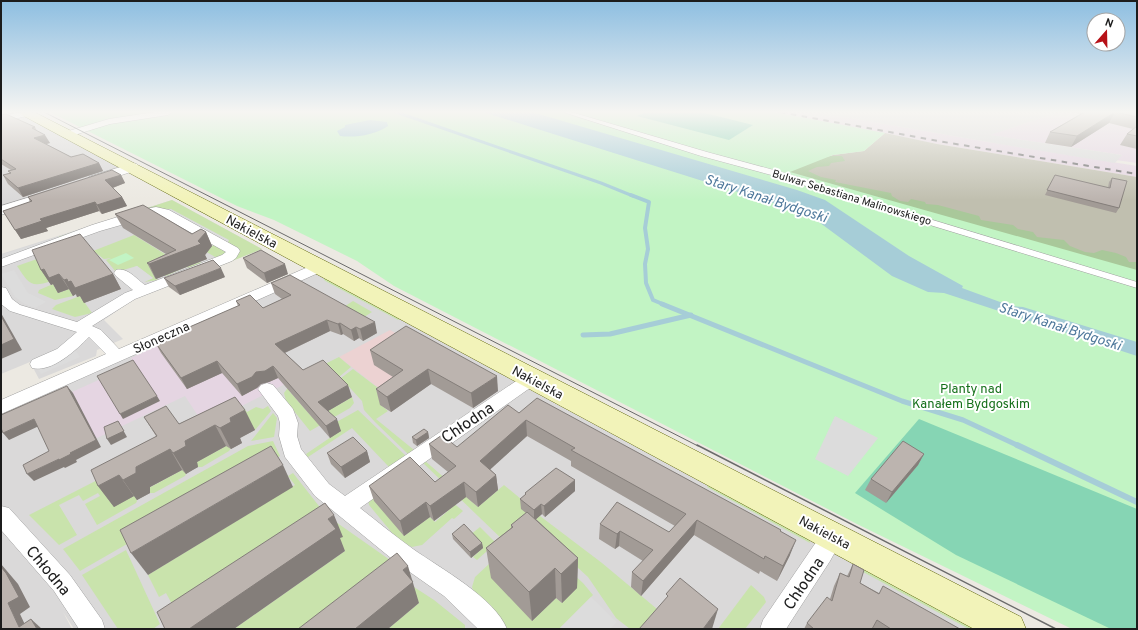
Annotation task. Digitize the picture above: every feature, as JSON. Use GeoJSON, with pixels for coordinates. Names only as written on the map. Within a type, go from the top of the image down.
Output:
{"type":"FeatureCollection","features":[{"type":"Feature","properties":{"kind":"main road","name":"Nakielska"},"geometry":{"type":"LineString","coordinates":[[83,141],[531,379],[1009,629]]}},
{"type":"Feature","properties":{"kind":"street","name":"Bulwar Sebastiana Malinowskiego"},"geometry":{"type":"LineString","coordinates":[[663,141],[778,174],[877,206],[1137,285]]}},
{"type":"Feature","properties":{"kind":"street"},"geometry":{"type":"LineString","coordinates":[[82,184],[133,167]]}},
{"type":"Feature","properties":{"kind":"street"},"geometry":{"type":"LineString","coordinates":[[1,211],[67,189]]}},
{"type":"Feature","properties":{"kind":"street"},"geometry":{"type":"LineString","coordinates":[[1,262],[96,228],[148,212],[159,211],[166,213],[233,251],[231,256],[227,258],[182,272],[130,296],[84,329],[63,353],[38,364]]}},
{"type":"Feature","properties":{"kind":"street","name":"Słoneczna"},"geometry":{"type":"LineString","coordinates":[[1,407],[320,267]]}},
{"type":"Feature","properties":{"kind":"street"},"geometry":{"type":"LineString","coordinates":[[121,273],[143,291]]}},
{"type":"Feature","properties":{"kind":"street"},"geometry":{"type":"LineString","coordinates":[[1,291],[6,301],[15,308],[96,334],[117,356]]}},
{"type":"Feature","properties":{"kind":"street","name":"Chłodna"},"geometry":{"type":"LineString","coordinates":[[345,507],[531,379]]}},
{"type":"Feature","properties":{"kind":"street"},"geometry":{"type":"LineString","coordinates":[[267,389],[287,414],[289,423],[288,436],[292,452],[322,490],[405,556],[452,588],[495,629]]}},
{"type":"Feature","properties":{"kind":"street","name":"Chłodna"},"geometry":{"type":"LineString","coordinates":[[1,515],[62,583],[93,629]]}},
{"type":"Feature","properties":{"kind":"street","name":"Chłodna"},"geometry":{"type":"LineString","coordinates":[[772,629],[822,554],[832,536]]}},
{"type":"Feature","properties":{"kind":"shaded area"},"geometry":{"type":"Polygon","coordinates":[[[1,141],[83,141],[133,167],[1,211],[1,141]]]}},
{"type":"Feature","properties":{"kind":"shaded area"},"geometry":{"type":"Polygon","coordinates":[[[875,141],[925,141],[1137,177],[1137,270],[789,172],[833,155],[864,151],[875,141]]]}},
{"type":"Feature","properties":{"kind":"shaded area"},"geometry":{"type":"Polygon","coordinates":[[[924,141],[985,141],[1137,166],[1137,177],[924,141]]]}},
{"type":"Feature","properties":{"kind":"shaded area"},"geometry":{"type":"Polygon","coordinates":[[[985,141],[1032,141],[1122,155],[1115,163],[985,141]]]}},
{"type":"Feature","properties":{"kind":"shaded area"},"geometry":{"type":"Polygon","coordinates":[[[1032,141],[1137,141],[1137,163],[1116,160],[1122,155],[1032,141]]]}},
{"type":"Feature","properties":{"kind":"shaded area"},"geometry":{"type":"Polygon","coordinates":[[[172,200],[262,249],[134,299],[104,320],[123,339],[97,350],[96,356],[39,379],[30,362],[1,374],[1,254],[172,200]]]}},
{"type":"Feature","properties":{"kind":"shaded area"},"geometry":{"type":"Polygon","coordinates":[[[160,209],[171,209],[229,240],[227,244],[160,209]]]}},
{"type":"Feature","properties":{"kind":"shaded area"},"geometry":{"type":"Polygon","coordinates":[[[58,237],[60,240],[1,259],[1,255],[58,237]]]}},
{"type":"Feature","properties":{"kind":"shaded area"},"geometry":{"type":"Polygon","coordinates":[[[137,266],[153,278],[142,283],[126,270],[137,266]]]}},
{"type":"Feature","properties":{"kind":"shaded area"},"geometry":{"type":"Polygon","coordinates":[[[320,267],[994,629],[74,629],[63,612],[72,629],[1,629],[1,412],[320,267]]]}},
{"type":"Feature","properties":{"kind":"shaded area"},"geometry":{"type":"Polygon","coordinates":[[[14,270],[28,293],[46,302],[35,308],[23,303],[15,297],[1,274],[14,270]]]}},
{"type":"Feature","properties":{"kind":"shaded area"},"geometry":{"type":"Polygon","coordinates":[[[218,318],[301,376],[204,425],[185,396],[97,438],[52,401],[134,364],[131,358],[218,318]]]}},
{"type":"Feature","properties":{"kind":"shaded area"},"geometry":{"type":"Polygon","coordinates":[[[390,330],[445,361],[390,397],[339,357],[390,330]]]}},
{"type":"Feature","properties":{"kind":"shaded area"},"geometry":{"type":"Polygon","coordinates":[[[76,351],[80,357],[41,374],[37,368],[76,351]]]}},
{"type":"Feature","properties":{"kind":"shaded area"},"geometry":{"type":"Polygon","coordinates":[[[835,416],[878,438],[848,476],[815,459],[835,416]]]}},
{"type":"Feature","properties":{"kind":"shaded area"},"geometry":{"type":"Polygon","coordinates":[[[591,597],[617,622],[610,629],[559,629],[591,597]]]}},
{"type":"Feature","properties":{"kind":"green space","name":"Planty nad Kanałem Bydgoskim"},"geometry":{"type":"Polygon","coordinates":[[[108,141],[875,141],[864,151],[833,155],[790,172],[1137,270],[1137,629],[1072,629],[857,524],[394,286],[357,261],[274,220],[237,206],[108,141]]]}},
{"type":"Feature","properties":{"kind":"green space"},"geometry":{"type":"Polygon","coordinates":[[[830,156],[842,156],[845,161],[831,163],[829,166],[817,167],[808,171],[821,177],[836,180],[835,182],[891,193],[892,196],[900,201],[908,202],[911,199],[925,202],[926,204],[938,205],[979,216],[981,220],[1013,225],[1018,229],[1033,232],[1037,237],[1064,240],[1070,246],[1085,252],[1094,253],[1102,250],[1116,253],[1126,257],[1129,262],[1137,262],[1137,283],[786,176],[784,168],[830,156]]]}},
{"type":"Feature","properties":{"kind":"green space"},"geometry":{"type":"Polygon","coordinates":[[[172,200],[262,249],[212,269],[233,257],[171,209],[156,209],[60,240],[58,237],[172,200]]]}},
{"type":"Feature","properties":{"kind":"green space"},"geometry":{"type":"Polygon","coordinates":[[[134,235],[186,267],[166,276],[163,274],[155,278],[158,280],[144,282],[153,278],[137,266],[116,272],[106,260],[111,258],[104,259],[93,251],[134,235]]]}},
{"type":"Feature","properties":{"kind":"green space"},"geometry":{"type":"Polygon","coordinates":[[[214,245],[227,253],[214,262],[195,268],[186,267],[200,262],[203,264],[217,258],[203,250],[214,245]]]}},
{"type":"Feature","properties":{"kind":"green space"},"geometry":{"type":"Polygon","coordinates":[[[57,252],[51,281],[34,284],[27,280],[17,266],[57,252]]]}},
{"type":"Feature","properties":{"kind":"green space"},"geometry":{"type":"Polygon","coordinates":[[[126,253],[134,258],[118,265],[109,260],[126,253]]]}},
{"type":"Feature","properties":{"kind":"green space"},"geometry":{"type":"Polygon","coordinates":[[[325,276],[400,319],[398,320],[327,282],[324,280],[325,276]]]}},
{"type":"Feature","properties":{"kind":"green space"},"geometry":{"type":"Polygon","coordinates":[[[53,284],[58,293],[69,289],[73,296],[55,300],[38,293],[39,290],[53,284]]]}},
{"type":"Feature","properties":{"kind":"green space"},"geometry":{"type":"Polygon","coordinates":[[[80,296],[92,313],[75,317],[52,309],[56,305],[80,296]]]}},
{"type":"Feature","properties":{"kind":"green space"},"geometry":{"type":"Polygon","coordinates":[[[353,301],[372,312],[358,321],[339,310],[353,301]]]}},
{"type":"Feature","properties":{"kind":"green space"},"geometry":{"type":"Polygon","coordinates":[[[339,357],[351,367],[339,377],[325,364],[339,357]]]}},
{"type":"Feature","properties":{"kind":"green space"},"geometry":{"type":"Polygon","coordinates":[[[353,369],[390,397],[381,405],[388,411],[376,419],[414,450],[408,454],[364,410],[362,401],[341,378],[353,369]]]}},
{"type":"Feature","properties":{"kind":"green space"},"geometry":{"type":"Polygon","coordinates":[[[290,385],[290,392],[311,416],[337,406],[352,397],[354,403],[350,408],[310,431],[286,401],[284,393],[290,385]]]}},
{"type":"Feature","properties":{"kind":"green space"},"geometry":{"type":"Polygon","coordinates":[[[242,406],[247,412],[256,407],[263,409],[268,406],[271,411],[255,430],[245,417],[135,495],[137,501],[136,503],[97,525],[85,504],[100,496],[98,493],[83,501],[79,495],[59,505],[77,535],[59,545],[29,515],[242,406]]]}},
{"type":"Feature","properties":{"kind":"green space"},"geometry":{"type":"Polygon","coordinates":[[[358,410],[406,456],[389,467],[352,428],[308,457],[306,454],[340,431],[333,424],[358,410]]]}},
{"type":"Feature","properties":{"kind":"green space"},"geometry":{"type":"Polygon","coordinates":[[[273,413],[277,418],[274,437],[251,441],[273,413]]]}},
{"type":"Feature","properties":{"kind":"green space"},"geometry":{"type":"Polygon","coordinates":[[[919,419],[1137,509],[1137,629],[1111,629],[956,555],[855,493],[919,419]]]}},
{"type":"Feature","properties":{"kind":"green space"},"geometry":{"type":"Polygon","coordinates":[[[273,441],[280,456],[80,571],[63,549],[248,446],[273,441]]]}},
{"type":"Feature","properties":{"kind":"green space"},"geometry":{"type":"Polygon","coordinates":[[[228,445],[231,448],[229,451],[202,467],[197,467],[195,463],[228,445]]]}},
{"type":"Feature","properties":{"kind":"green space"},"geometry":{"type":"Polygon","coordinates":[[[424,460],[478,507],[504,485],[527,504],[534,520],[540,516],[602,563],[663,614],[644,629],[630,629],[616,618],[588,577],[543,536],[507,544],[421,461],[424,460]]]}},
{"type":"Feature","properties":{"kind":"green space"},"geometry":{"type":"Polygon","coordinates":[[[414,467],[404,536],[430,517],[435,522],[450,509],[440,492],[463,511],[454,519],[452,518],[422,545],[412,547],[398,540],[369,505],[368,498],[414,467]]]}},
{"type":"Feature","properties":{"kind":"green space"},"geometry":{"type":"Polygon","coordinates":[[[184,469],[186,474],[185,476],[154,493],[150,493],[147,489],[184,469]]]}},
{"type":"Feature","properties":{"kind":"green space"},"geometry":{"type":"Polygon","coordinates":[[[293,473],[326,515],[172,604],[166,593],[159,597],[148,575],[295,485],[288,476],[293,473]]]}},
{"type":"Feature","properties":{"kind":"green space"},"geometry":{"type":"Polygon","coordinates":[[[712,482],[809,538],[810,543],[707,487],[712,482]]]}},
{"type":"Feature","properties":{"kind":"green space"},"geometry":{"type":"Polygon","coordinates":[[[333,520],[390,560],[308,629],[234,629],[345,551],[337,540],[342,536],[333,520]]]}},
{"type":"Feature","properties":{"kind":"green space"},"geometry":{"type":"Polygon","coordinates":[[[480,527],[496,543],[477,560],[473,557],[483,548],[470,535],[480,527]]]}},
{"type":"Feature","properties":{"kind":"green space"},"geometry":{"type":"Polygon","coordinates":[[[126,550],[160,624],[153,629],[118,629],[82,575],[126,550]]]}},
{"type":"Feature","properties":{"kind":"green space"},"geometry":{"type":"Polygon","coordinates":[[[504,550],[532,621],[556,598],[562,603],[561,563],[583,583],[593,595],[559,629],[505,629],[474,593],[472,587],[475,577],[504,550]]]}},
{"type":"Feature","properties":{"kind":"green space"},"geometry":{"type":"Polygon","coordinates":[[[865,565],[986,629],[969,629],[863,572],[865,565]]]}},
{"type":"Feature","properties":{"kind":"green space"},"geometry":{"type":"Polygon","coordinates":[[[751,585],[764,597],[766,602],[745,629],[718,629],[751,585]]]}},
{"type":"Feature","properties":{"kind":"green space"},"geometry":{"type":"Polygon","coordinates":[[[414,587],[434,600],[465,625],[465,629],[388,629],[419,603],[409,591],[414,587]]]}},
{"type":"Feature","properties":{"kind":"water","name":"Stary Kanał Bydgoski"},"geometry":{"type":"Polygon","coordinates":[[[577,141],[632,141],[797,190],[825,200],[909,256],[963,286],[962,288],[1011,306],[1023,307],[1137,342],[1137,356],[944,293],[928,292],[892,276],[808,214],[577,141]]]}},
{"type":"Feature","properties":{"kind":"building"},"geometry":{"type":"Polygon","coordinates":[[[1,141],[41,141],[71,157],[83,154],[99,163],[18,188],[3,175],[11,173],[8,171],[16,169],[1,159],[1,141]]]}},
{"type":"Feature","properties":{"kind":"building"},"geometry":{"type":"Polygon","coordinates":[[[112,170],[121,175],[105,180],[122,197],[97,205],[95,202],[40,219],[42,221],[15,230],[3,211],[32,201],[28,197],[112,170]]]}},
{"type":"Feature","properties":{"kind":"building"},"geometry":{"type":"Polygon","coordinates":[[[1055,175],[1110,188],[1112,178],[1127,181],[1119,208],[1047,190],[1055,175]]]}},
{"type":"Feature","properties":{"kind":"building"},"geometry":{"type":"Polygon","coordinates":[[[143,205],[192,234],[201,229],[206,232],[198,241],[201,244],[149,264],[147,263],[176,250],[115,214],[143,205]]]}},
{"type":"Feature","properties":{"kind":"building"},"geometry":{"type":"Polygon","coordinates":[[[80,234],[113,274],[75,288],[71,281],[68,282],[67,279],[64,280],[59,274],[49,278],[44,269],[41,270],[32,250],[80,234]]]}},
{"type":"Feature","properties":{"kind":"building"},"geometry":{"type":"Polygon","coordinates":[[[261,250],[285,264],[264,273],[243,258],[261,250]]]}},
{"type":"Feature","properties":{"kind":"building"},"geometry":{"type":"Polygon","coordinates":[[[213,260],[221,268],[175,286],[164,278],[213,260]]]}},
{"type":"Feature","properties":{"kind":"building"},"geometry":{"type":"Polygon","coordinates":[[[290,275],[375,322],[360,329],[356,327],[351,330],[340,323],[338,324],[327,320],[275,344],[303,370],[323,360],[348,385],[318,402],[337,419],[326,426],[273,366],[265,371],[256,372],[252,377],[237,384],[217,361],[181,378],[155,342],[240,305],[236,301],[250,295],[263,308],[291,295],[271,283],[290,275]]]}},
{"type":"Feature","properties":{"kind":"building"},"geometry":{"type":"Polygon","coordinates":[[[1,316],[14,339],[1,345],[1,316]]]}},
{"type":"Feature","properties":{"kind":"building"},"geometry":{"type":"Polygon","coordinates":[[[406,326],[497,376],[471,393],[428,369],[387,397],[376,389],[403,370],[370,350],[406,326]]]}},
{"type":"Feature","properties":{"kind":"building"},"geometry":{"type":"Polygon","coordinates":[[[133,360],[157,396],[120,414],[97,376],[133,360]]]}},
{"type":"Feature","properties":{"kind":"building"},"geometry":{"type":"Polygon","coordinates":[[[67,386],[96,440],[59,460],[27,474],[23,465],[49,451],[34,419],[3,433],[1,428],[1,415],[67,386]]]}},
{"type":"Feature","properties":{"kind":"building"},"geometry":{"type":"Polygon","coordinates":[[[235,397],[245,410],[230,418],[231,422],[220,428],[215,425],[185,441],[186,446],[179,450],[173,453],[170,449],[136,467],[136,473],[123,480],[119,475],[98,486],[91,470],[157,436],[144,417],[166,406],[179,424],[235,397]]]}},
{"type":"Feature","properties":{"kind":"building"},"geometry":{"type":"Polygon","coordinates":[[[537,398],[781,530],[780,531],[796,540],[783,566],[765,556],[764,559],[697,520],[643,581],[632,572],[653,550],[620,531],[617,534],[600,524],[617,502],[669,532],[686,514],[571,450],[575,448],[526,420],[480,461],[496,475],[476,492],[464,482],[430,506],[426,502],[400,521],[369,486],[410,457],[435,482],[456,466],[429,444],[442,435],[457,447],[508,405],[519,413],[537,398]]]}},
{"type":"Feature","properties":{"kind":"building"},"geometry":{"type":"Polygon","coordinates":[[[118,421],[124,431],[107,439],[104,427],[118,421]]]}},
{"type":"Feature","properties":{"kind":"building"},"geometry":{"type":"Polygon","coordinates":[[[424,429],[428,432],[416,440],[412,437],[424,429]]]}},
{"type":"Feature","properties":{"kind":"building"},"geometry":{"type":"Polygon","coordinates":[[[353,437],[367,451],[341,467],[327,453],[353,437]]]}},
{"type":"Feature","properties":{"kind":"building"},"geometry":{"type":"Polygon","coordinates":[[[903,441],[924,454],[892,492],[871,479],[903,441]]]}},
{"type":"Feature","properties":{"kind":"building"},"geometry":{"type":"Polygon","coordinates":[[[271,446],[283,465],[131,553],[120,530],[271,446]]]}},
{"type":"Feature","properties":{"kind":"building"},"geometry":{"type":"Polygon","coordinates":[[[556,468],[575,480],[544,506],[541,504],[534,510],[520,499],[526,494],[525,493],[556,468]]]}},
{"type":"Feature","properties":{"kind":"building"},"geometry":{"type":"Polygon","coordinates":[[[325,503],[334,515],[328,519],[336,529],[189,629],[165,629],[157,612],[325,503]]]}},
{"type":"Feature","properties":{"kind":"building"},"geometry":{"type":"Polygon","coordinates":[[[527,512],[578,558],[561,574],[555,568],[529,592],[486,548],[513,527],[511,525],[527,512]]]}},
{"type":"Feature","properties":{"kind":"building"},"geometry":{"type":"Polygon","coordinates":[[[464,524],[482,543],[470,552],[452,534],[464,524]]]}},
{"type":"Feature","properties":{"kind":"building"},"geometry":{"type":"Polygon","coordinates":[[[397,553],[408,566],[403,570],[413,582],[355,629],[298,629],[397,553]]]}},
{"type":"Feature","properties":{"kind":"building"},"geometry":{"type":"Polygon","coordinates":[[[853,564],[864,570],[860,583],[879,594],[883,586],[960,629],[891,629],[877,620],[872,629],[814,629],[807,623],[827,597],[832,601],[840,573],[849,577],[853,564]]]}},
{"type":"Feature","properties":{"kind":"building"},"geometry":{"type":"Polygon","coordinates":[[[1,567],[6,573],[19,597],[8,603],[19,627],[31,619],[37,629],[1,629],[1,567]]]}},
{"type":"Feature","properties":{"kind":"building"},"geometry":{"type":"Polygon","coordinates":[[[680,578],[718,609],[703,629],[639,629],[668,596],[666,594],[680,578]]]}},
{"type":"Feature","properties":{"kind":"waterway"},"geometry":{"type":"LineString","coordinates":[[481,141],[601,183],[633,196]]}},
{"type":"Feature","properties":{"kind":"waterway"},"geometry":{"type":"LineString","coordinates":[[631,195],[649,202],[645,228],[648,249],[645,264],[646,283],[653,300],[665,305]]}},
{"type":"Feature","properties":{"kind":"waterway"},"geometry":{"type":"LineString","coordinates":[[662,304],[690,315]]}},
{"type":"Feature","properties":{"kind":"waterway"},"geometry":{"type":"LineString","coordinates":[[583,335],[610,334],[690,315]]}},
{"type":"Feature","properties":{"kind":"waterway"},"geometry":{"type":"LineString","coordinates":[[690,315],[902,401],[963,420],[1019,446]]}},
{"type":"Feature","properties":{"kind":"waterway"},"geometry":{"type":"LineString","coordinates":[[1017,445],[1137,502]]}},
{"type":"Feature","properties":{"kind":"tram line"},"geometry":{"type":"LineString","coordinates":[[102,141],[698,446]]}},
{"type":"Feature","properties":{"kind":"tram line"},"geometry":{"type":"LineString","coordinates":[[697,445],[1056,629]]}},
{"type":"Feature","properties":{"kind":"railway"},"geometry":{"type":"LineString","coordinates":[[941,141],[1137,174]]}}]}
